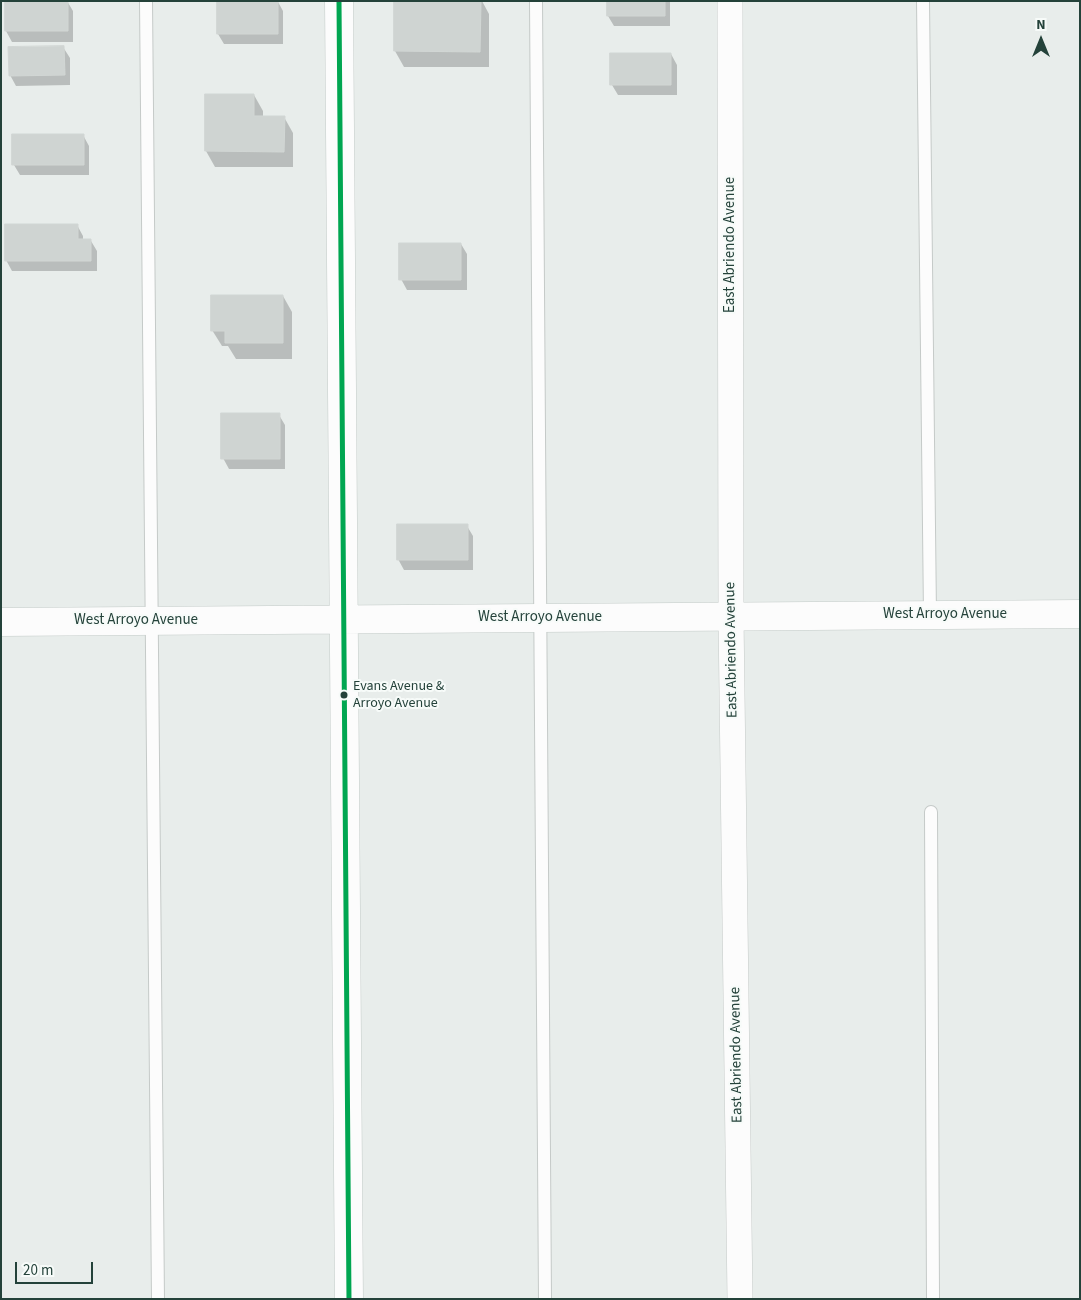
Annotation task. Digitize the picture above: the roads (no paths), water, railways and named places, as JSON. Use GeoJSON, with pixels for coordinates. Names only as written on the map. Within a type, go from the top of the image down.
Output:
{"type":"FeatureCollection","features":[{"type":"Feature","properties":{"kind":"street"},"geometry":{"type":"LineString","coordinates":[[339,1],[349,1299]]}},
{"type":"Feature","properties":{"kind":"street","name":"East Abriendo Avenue"},"geometry":{"type":"LineString","coordinates":[[730,1],[732,617],[740,1299]]}},
{"type":"Feature","properties":{"kind":"street","name":"West Arroyo Avenue"},"geometry":{"type":"LineString","coordinates":[[1,622],[1080,614]]}},
{"type":"Feature","properties":{"kind":"lane"},"geometry":{"type":"LineString","coordinates":[[146,1],[158,1299]]}},
{"type":"Feature","properties":{"kind":"lane"},"geometry":{"type":"LineString","coordinates":[[536,1],[544,1299]]}},
{"type":"Feature","properties":{"kind":"lane"},"geometry":{"type":"LineString","coordinates":[[923,1],[930,615]]}},
{"type":"Feature","properties":{"kind":"lane"},"geometry":{"type":"LineString","coordinates":[[931,812],[933,1299]]}},
{"type":"Feature","properties":{"kind":"place","name":"Evans Avenue & Arroyo Avenue"},"geometry":{"type":"Point","coordinates":[344,695]}}]}
